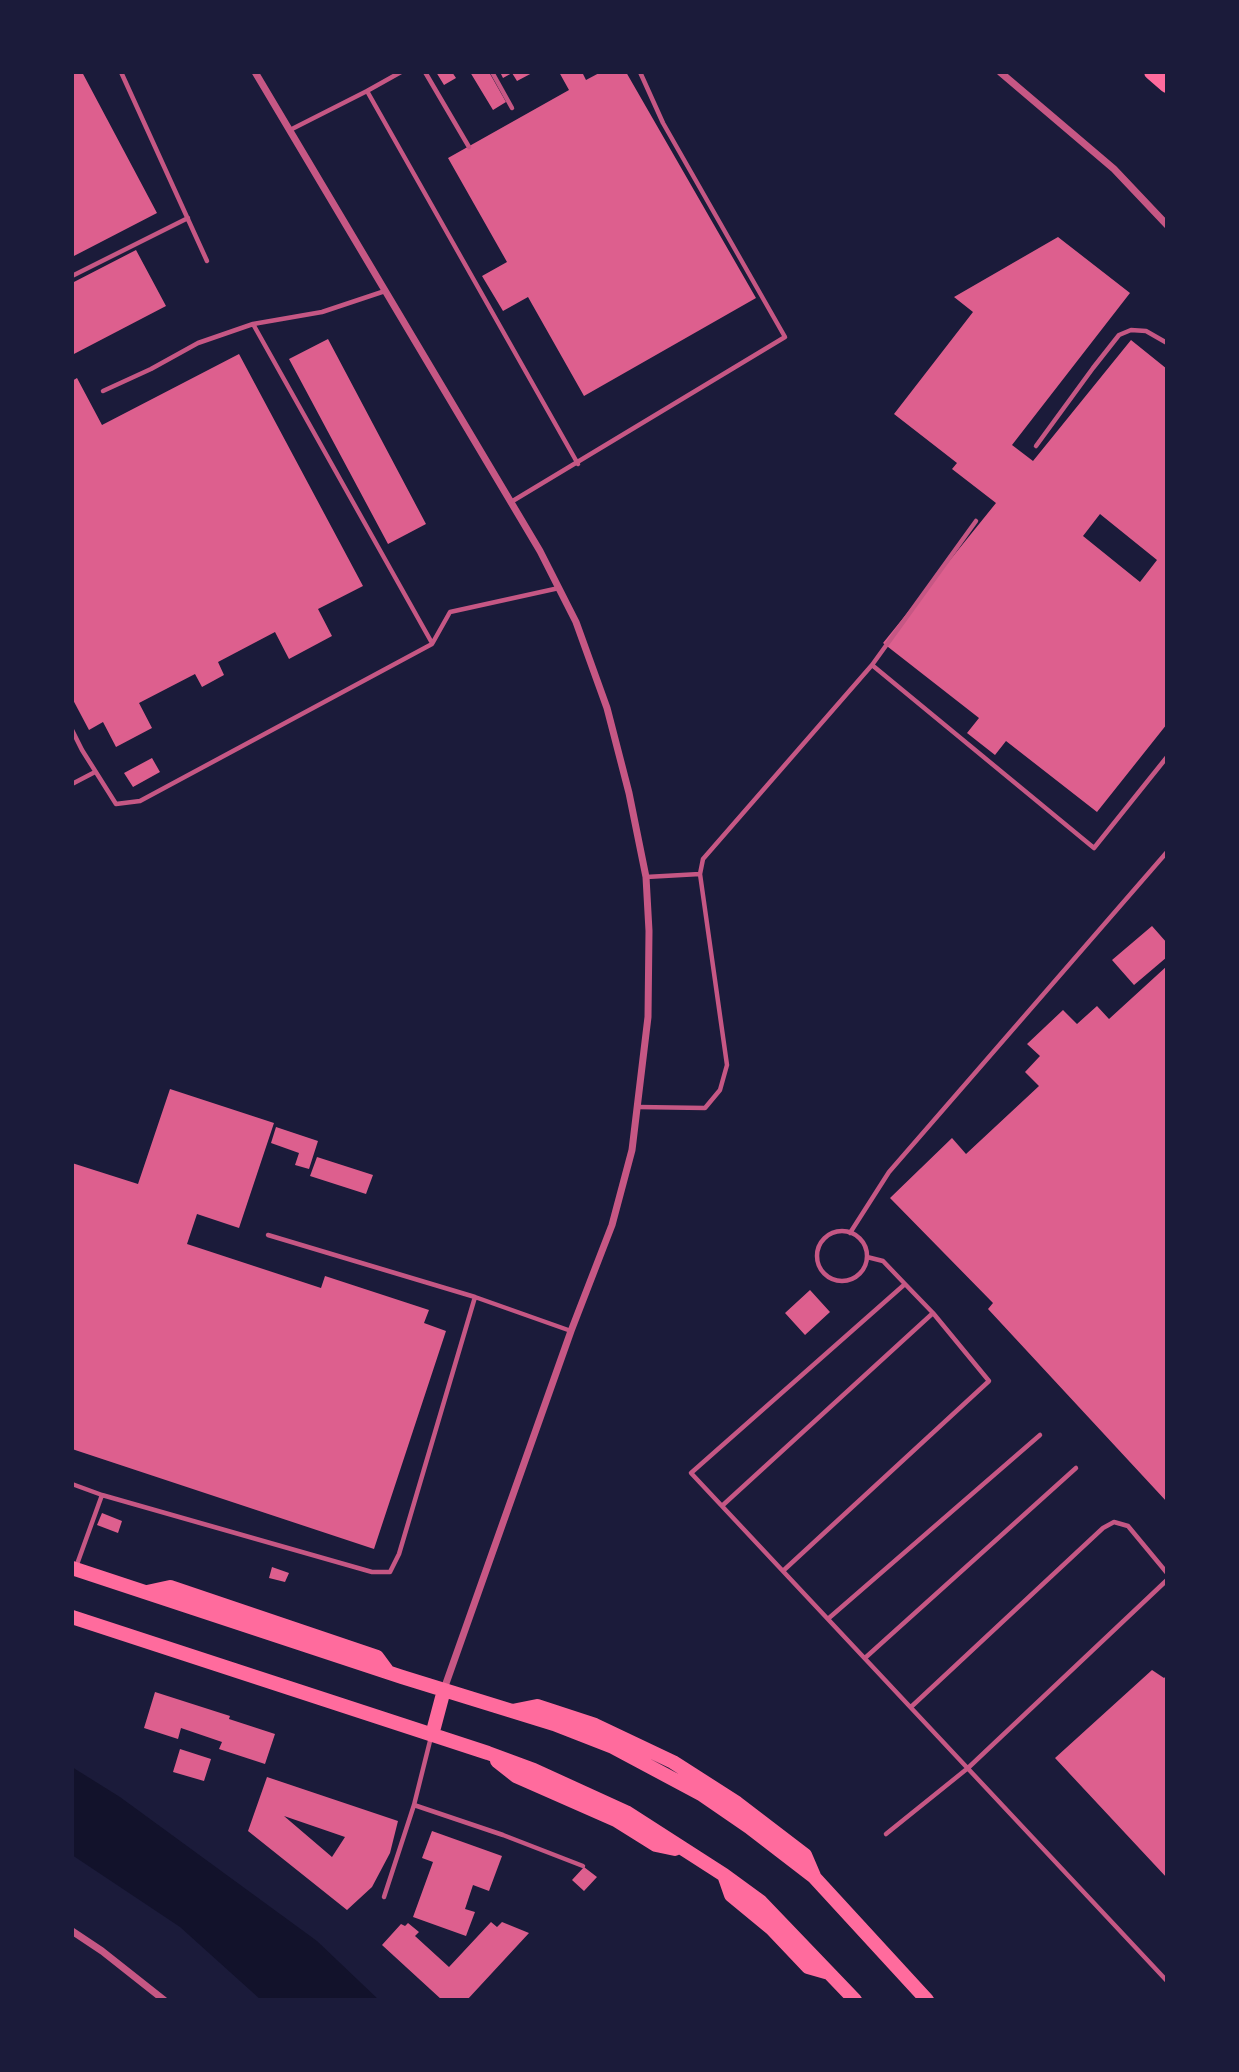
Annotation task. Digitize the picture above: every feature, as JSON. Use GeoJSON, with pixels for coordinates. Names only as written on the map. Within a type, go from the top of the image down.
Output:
{"type":"FeatureCollection","features":[{"type":"Feature","properties":{"kind":"highway"},"geometry":{"type":"LineString","coordinates":[[1152,72],[1167,85]]}},
{"type":"Feature","properties":{"kind":"main road"},"geometry":{"type":"LineString","coordinates":[[73,1573],[146,1593],[554,1724],[613,1747],[701,1794],[814,1877],[927,2000]]}},
{"type":"Feature","properties":{"kind":"main road"},"geometry":{"type":"LineString","coordinates":[[72,1617],[488,1753],[534,1770],[626,1812],[761,1902],[855,2000]]}},
{"type":"Feature","properties":{"kind":"main road"},"geometry":{"type":"LineString","coordinates":[[432,1735],[444,1690]]}},
{"type":"Feature","properties":{"kind":"street"},"geometry":{"type":"LineString","coordinates":[[256,72],[540,551],[576,622],[607,708],[629,793],[646,877],[649,931],[648,1017],[632,1150],[612,1225],[571,1331],[444,1690]]}},
{"type":"Feature","properties":{"kind":"street"},"geometry":{"type":"LineString","coordinates":[[1000,72],[1114,169],[1167,225]]}},
{"type":"Feature","properties":{"kind":"street"},"geometry":{"type":"LineString","coordinates":[[73,1933],[102,1951],[164,2000]]}},
{"type":"Feature","properties":{"kind":"lane"},"geometry":{"type":"LineString","coordinates":[[121,72],[207,261]]}},
{"type":"Feature","properties":{"kind":"lane"},"geometry":{"type":"LineString","coordinates":[[290,130],[401,72]]}},
{"type":"Feature","properties":{"kind":"lane"},"geometry":{"type":"LineString","coordinates":[[425,72],[469,147]]}},
{"type":"Feature","properties":{"kind":"lane"},"geometry":{"type":"LineString","coordinates":[[492,72],[512,108]]}},
{"type":"Feature","properties":{"kind":"lane"},"geometry":{"type":"LineString","coordinates":[[511,502],[785,337],[663,122],[640,72]]}},
{"type":"Feature","properties":{"kind":"lane"},"geometry":{"type":"LineString","coordinates":[[367,91],[578,464]]}},
{"type":"Feature","properties":{"kind":"lane"},"geometry":{"type":"LineString","coordinates":[[72,276],[188,218]]}},
{"type":"Feature","properties":{"kind":"lane"},"geometry":{"type":"LineString","coordinates":[[103,391],[198,343],[254,324],[322,312],[386,291]]}},
{"type":"Feature","properties":{"kind":"lane"},"geometry":{"type":"LineString","coordinates":[[254,324],[432,644]]}},
{"type":"Feature","properties":{"kind":"lane"},"geometry":{"type":"LineString","coordinates":[[1037,446],[1119,335],[1131,330],[1146,331],[1167,343]]}},
{"type":"Feature","properties":{"kind":"lane"},"geometry":{"type":"LineString","coordinates":[[638,1107],[705,1108],[720,1090],[727,1065],[700,874],[703,859],[872,665],[975,521]]}},
{"type":"Feature","properties":{"kind":"lane"},"geometry":{"type":"LineString","coordinates":[[72,730],[116,804],[140,802],[432,644],[450,612],[559,588]]}},
{"type":"Feature","properties":{"kind":"lane"},"geometry":{"type":"LineString","coordinates":[[872,665],[1094,848],[1167,757]]}},
{"type":"Feature","properties":{"kind":"lane"},"geometry":{"type":"LineString","coordinates":[[72,784],[95,772]]}},
{"type":"Feature","properties":{"kind":"lane"},"geometry":{"type":"LineString","coordinates":[[850,1233],[889,1172],[1167,852]]}},
{"type":"Feature","properties":{"kind":"lane"},"geometry":{"type":"LineString","coordinates":[[646,877],[700,874]]}},
{"type":"Feature","properties":{"kind":"lane"},"geometry":{"type":"LineString","coordinates":[[835,1232],[850,1233],[863,1242],[867,1257],[862,1272],[849,1280],[833,1280],[821,1270],[817,1255],[822,1241],[835,1232]]}},
{"type":"Feature","properties":{"kind":"lane"},"geometry":{"type":"LineString","coordinates":[[268,1235],[475,1297],[571,1331]]}},
{"type":"Feature","properties":{"kind":"lane"},"geometry":{"type":"LineString","coordinates":[[784,1570],[989,1381],[933,1313],[905,1284],[883,1262],[867,1257]]}},
{"type":"Feature","properties":{"kind":"lane"},"geometry":{"type":"LineString","coordinates":[[905,1284],[691,1473],[1167,1982]]}},
{"type":"Feature","properties":{"kind":"lane"},"geometry":{"type":"LineString","coordinates":[[72,1483],[102,1495],[372,1573],[390,1572],[399,1554],[475,1297]]}},
{"type":"Feature","properties":{"kind":"lane"},"geometry":{"type":"LineString","coordinates":[[723,1505],[933,1313]]}},
{"type":"Feature","properties":{"kind":"lane"},"geometry":{"type":"LineString","coordinates":[[828,1618],[1041,1435]]}},
{"type":"Feature","properties":{"kind":"lane"},"geometry":{"type":"LineString","coordinates":[[865,1658],[1076,1468]]}},
{"type":"Feature","properties":{"kind":"lane"},"geometry":{"type":"LineString","coordinates":[[73,1573],[102,1495]]}},
{"type":"Feature","properties":{"kind":"lane"},"geometry":{"type":"LineString","coordinates":[[911,1707],[1103,1528],[1114,1522],[1128,1526],[1167,1573]]}},
{"type":"Feature","properties":{"kind":"lane"},"geometry":{"type":"LineString","coordinates":[[886,1834],[968,1768],[1167,1580]]}},
{"type":"Feature","properties":{"kind":"lane"},"geometry":{"type":"LineString","coordinates":[[384,1897],[414,1804],[432,1735]]}},
{"type":"Feature","properties":{"kind":"lane"},"geometry":{"type":"LineString","coordinates":[[414,1804],[583,1866]]}},
{"type":"Feature","properties":{"kind":"shaded area"},"geometry":{"type":"Polygon","coordinates":[[[72,1767],[120,1797],[317,1941],[379,2000],[261,2000],[180,1927],[72,1855],[72,1767]]]}},
{"type":"Feature","properties":{"kind":"building"},"geometry":{"type":"Polygon","coordinates":[[[72,72],[82,72],[157,213],[72,257],[72,72]]]}},
{"type":"Feature","properties":{"kind":"building"},"geometry":{"type":"Polygon","coordinates":[[[436,72],[452,72],[456,78],[444,85],[436,72]]]}},
{"type":"Feature","properties":{"kind":"building"},"geometry":{"type":"Polygon","coordinates":[[[470,72],[489,72],[506,102],[493,110],[470,72]]]}},
{"type":"Feature","properties":{"kind":"building"},"geometry":{"type":"Polygon","coordinates":[[[500,72],[534,72],[517,81],[512,73],[503,78],[500,72]]]}},
{"type":"Feature","properties":{"kind":"building"},"geometry":{"type":"Polygon","coordinates":[[[559,72],[582,72],[586,80],[601,72],[626,72],[756,298],[584,396],[528,297],[503,311],[482,276],[507,262],[448,158],[569,90],[559,72]]]}},
{"type":"Feature","properties":{"kind":"building"},"geometry":{"type":"Polygon","coordinates":[[[1058,237],[1130,293],[1012,445],[1033,461],[1131,340],[1167,369],[1167,724],[1097,812],[1006,741],[995,755],[967,733],[979,718],[883,643],[996,503],[952,469],[957,463],[894,414],[973,312],[954,297],[1058,237]],[[1100,514],[1083,536],[1140,582],[1157,560],[1100,514]]]}},
{"type":"Feature","properties":{"kind":"building"},"geometry":{"type":"Polygon","coordinates":[[[136,250],[166,306],[72,355],[72,283],[136,250]]]}},
{"type":"Feature","properties":{"kind":"building"},"geometry":{"type":"Polygon","coordinates":[[[328,339],[426,524],[388,544],[289,359],[328,339]]]}},
{"type":"Feature","properties":{"kind":"building"},"geometry":{"type":"Polygon","coordinates":[[[239,354],[363,586],[318,609],[332,636],[289,659],[275,632],[218,662],[224,675],[202,687],[195,674],[139,703],[152,728],[116,747],[103,722],[89,730],[72,698],[72,381],[77,378],[102,425],[239,354]]]}},
{"type":"Feature","properties":{"kind":"building"},"geometry":{"type":"Polygon","coordinates":[[[152,758],[160,772],[133,787],[124,773],[152,758]]]}},
{"type":"Feature","properties":{"kind":"building"},"geometry":{"type":"Polygon","coordinates":[[[1152,926],[1167,943],[1167,957],[1134,985],[1112,960],[1152,926]]]}},
{"type":"Feature","properties":{"kind":"building"},"geometry":{"type":"Polygon","coordinates":[[[1167,966],[1167,1502],[988,1309],[993,1303],[890,1198],[952,1138],[966,1154],[1039,1086],[1025,1072],[1040,1056],[1027,1044],[1063,1010],[1077,1024],[1097,1006],[1109,1019],[1167,966]]]}},
{"type":"Feature","properties":{"kind":"building"},"geometry":{"type":"Polygon","coordinates":[[[170,1089],[274,1123],[239,1228],[197,1214],[187,1244],[321,1288],[325,1276],[429,1310],[424,1323],[446,1331],[374,1549],[72,1449],[72,1163],[138,1184],[170,1089]]]}},
{"type":"Feature","properties":{"kind":"building"},"geometry":{"type":"Polygon","coordinates":[[[276,1127],[318,1141],[309,1169],[295,1165],[299,1153],[271,1143],[276,1127]]]}},
{"type":"Feature","properties":{"kind":"building"},"geometry":{"type":"Polygon","coordinates":[[[317,1157],[373,1175],[366,1194],[310,1176],[317,1157]]]}},
{"type":"Feature","properties":{"kind":"building"},"geometry":{"type":"Polygon","coordinates":[[[810,1290],[830,1312],[805,1335],[785,1313],[810,1290]]]}},
{"type":"Feature","properties":{"kind":"building"},"geometry":{"type":"Polygon","coordinates":[[[102,1513],[122,1521],[118,1533],[97,1525],[102,1513]]]}},
{"type":"Feature","properties":{"kind":"building"},"geometry":{"type":"Polygon","coordinates":[[[272,1567],[289,1573],[285,1582],[269,1578],[272,1567]]]}},
{"type":"Feature","properties":{"kind":"building"},"geometry":{"type":"Polygon","coordinates":[[[1152,1670],[1164,1678],[1167,1675],[1167,1878],[1055,1758],[1152,1670]]]}},
{"type":"Feature","properties":{"kind":"building"},"geometry":{"type":"Polygon","coordinates":[[[155,1692],[230,1716],[229,1719],[275,1734],[265,1764],[219,1749],[222,1742],[181,1728],[178,1739],[144,1728],[155,1692]]]}},
{"type":"Feature","properties":{"kind":"building"},"geometry":{"type":"Polygon","coordinates":[[[180,1749],[211,1759],[204,1781],[173,1772],[180,1749]]]}},
{"type":"Feature","properties":{"kind":"building"},"geometry":{"type":"Polygon","coordinates":[[[267,1777],[398,1821],[390,1853],[372,1887],[347,1910],[248,1831],[267,1777]],[[284,1816],[332,1857],[345,1837],[284,1816]]]}},
{"type":"Feature","properties":{"kind":"building"},"geometry":{"type":"Polygon","coordinates":[[[432,1831],[502,1856],[489,1891],[473,1885],[465,1909],[475,1912],[466,1936],[413,1917],[433,1862],[422,1858],[432,1831]]]}},
{"type":"Feature","properties":{"kind":"building"},"geometry":{"type":"Polygon","coordinates":[[[584,1867],[597,1877],[584,1891],[572,1880],[584,1867]]]}},
{"type":"Feature","properties":{"kind":"building"},"geometry":{"type":"Polygon","coordinates":[[[491,1922],[497,1927],[502,1922],[529,1933],[467,2000],[442,2000],[382,1945],[401,1924],[405,1926],[408,1923],[419,1932],[415,1936],[449,1967],[491,1922]]]}}]}
